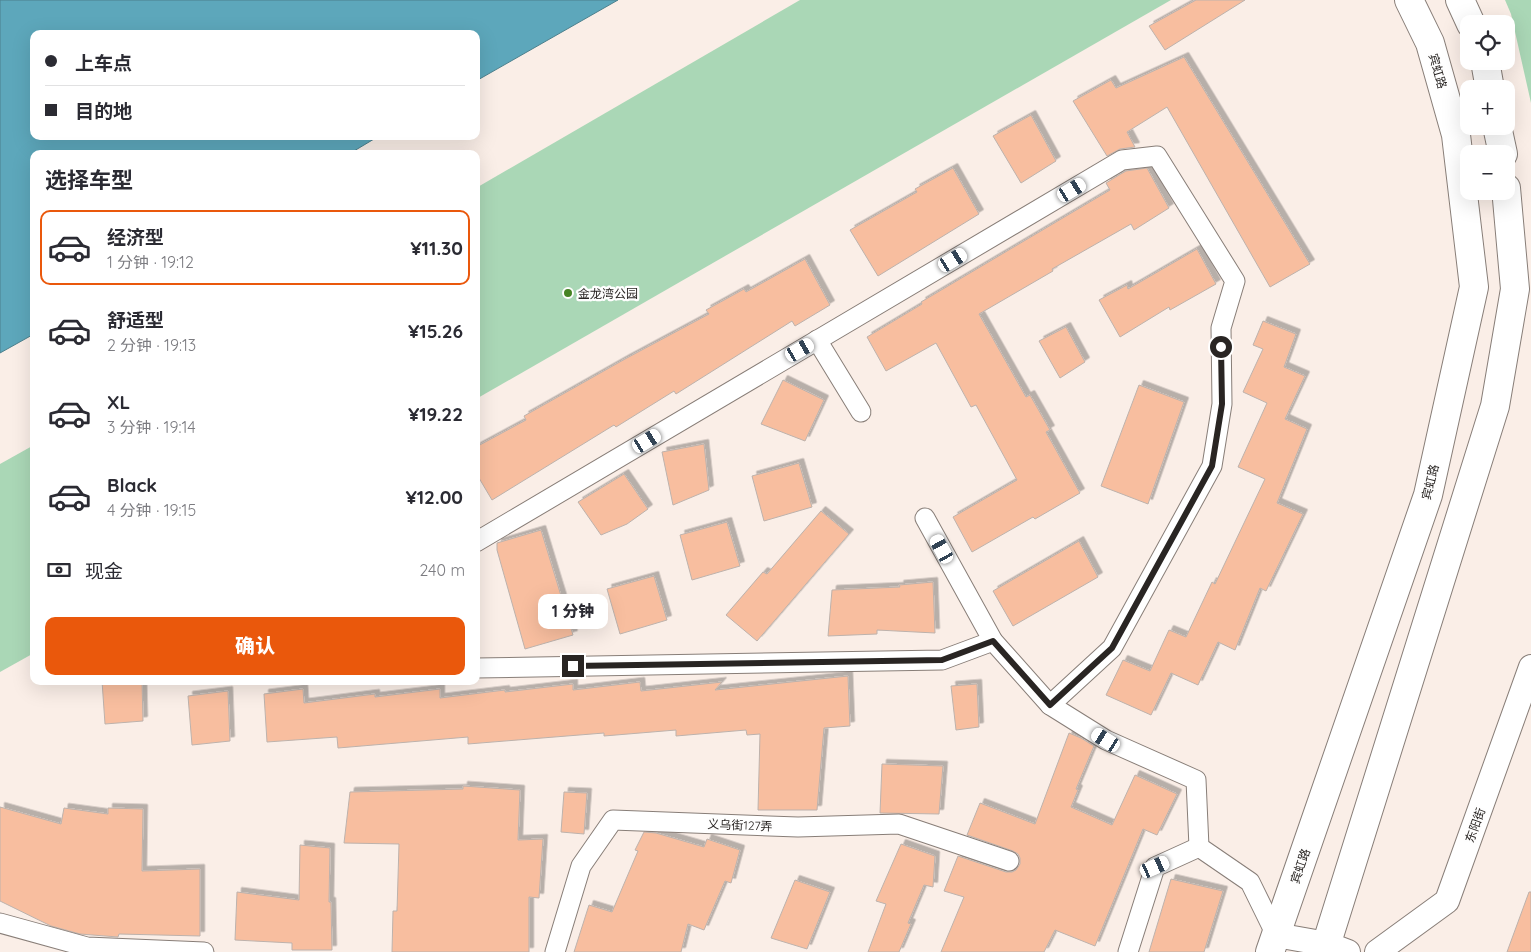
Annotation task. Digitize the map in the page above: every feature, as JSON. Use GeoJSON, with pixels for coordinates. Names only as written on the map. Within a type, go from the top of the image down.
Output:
{"type":"FeatureCollection","features":[{"type":"Feature","properties":{"kind":"main road","name":"宾虹路"},"geometry":{"type":"LineString","coordinates":[[1273,944],[1428,495],[1474,287],[1456,135],[1430,43],[1410,0]]}},
{"type":"Feature","properties":{"kind":"main road"},"geometry":{"type":"LineString","coordinates":[[1460,0],[1467,15]]}},
{"type":"Feature","properties":{"kind":"main road"},"geometry":{"type":"LineString","coordinates":[[1333,949],[1495,406],[1515,289],[1507,200]]}},
{"type":"Feature","properties":{"kind":"street"},"geometry":{"type":"LineString","coordinates":[[480,540],[1122,160],[1156,156],[1235,281],[1221,328],[1222,404],[1212,466],[1112,648],[1050,705]]}},
{"type":"Feature","properties":{"kind":"street"},"geometry":{"type":"LineString","coordinates":[[817,340],[861,412]]}},
{"type":"Feature","properties":{"kind":"street"},"geometry":{"type":"LineString","coordinates":[[925,518],[993,641],[1050,705],[1106,740],[1196,780],[1199,847]]}},
{"type":"Feature","properties":{"kind":"street"},"geometry":{"type":"LineString","coordinates":[[480,668],[942,660],[993,641]]}},
{"type":"Feature","properties":{"kind":"street","name":"东阳街"},"geometry":{"type":"LineString","coordinates":[[1376,952],[1448,901],[1531,668]]}},
{"type":"Feature","properties":{"kind":"street","name":"义乌街127弄"},"geometry":{"type":"LineString","coordinates":[[555,952],[581,866],[612,820],[798,827],[899,824],[1008,860]]}},
{"type":"Feature","properties":{"kind":"street"},"geometry":{"type":"LineString","coordinates":[[1199,847],[1250,882],[1273,944],[1333,949]]}},
{"type":"Feature","properties":{"kind":"street"},"geometry":{"type":"LineString","coordinates":[[1128,952],[1155,867],[1199,847]]}},
{"type":"Feature","properties":{"kind":"street"},"geometry":{"type":"LineString","coordinates":[[0,923],[86,949],[204,952]]}},
{"type":"Feature","properties":{"kind":"green space","name":"金龙湾公园"},"geometry":{"type":"Polygon","coordinates":[[[800,0],[1171,0],[480,397],[480,186],[800,0]]]}},
{"type":"Feature","properties":{"kind":"green space"},"geometry":{"type":"Polygon","coordinates":[[[1505,0],[1531,0],[1531,103],[1515,32],[1515,15],[1511,14],[1505,0]]]}},
{"type":"Feature","properties":{"kind":"green space"},"geometry":{"type":"Polygon","coordinates":[[[30,447],[30,655],[0,672],[0,464],[30,447]]]}},
{"type":"Feature","properties":{"kind":"water"},"geometry":{"type":"Polygon","coordinates":[[[0,0],[618,0],[480,79],[480,30],[30,30],[30,140],[372,140],[356,150],[30,150],[30,336],[0,353],[0,0]]]}},
{"type":"Feature","properties":{"kind":"building"},"geometry":{"type":"Polygon","coordinates":[[[1196,0],[1245,0],[1165,50],[1149,26],[1196,0]]]}},
{"type":"Feature","properties":{"kind":"building"},"geometry":{"type":"Polygon","coordinates":[[[1184,57],[1310,264],[1270,287],[1167,107],[1127,132],[1135,147],[1120,149],[1107,156],[1073,101],[1111,80],[1116,88],[1184,57]]]}},
{"type":"Feature","properties":{"kind":"building"},"geometry":{"type":"Polygon","coordinates":[[[1031,115],[1056,161],[1021,183],[993,136],[1031,115]]]}},
{"type":"Feature","properties":{"kind":"building"},"geometry":{"type":"Polygon","coordinates":[[[953,168],[979,214],[878,276],[850,230],[917,192],[915,189],[953,168]]]}},
{"type":"Feature","properties":{"kind":"building"},"geometry":{"type":"Polygon","coordinates":[[[1147,168],[1169,208],[1134,230],[1131,224],[1052,269],[1053,271],[979,314],[1026,397],[1030,395],[1050,430],[1046,432],[1080,493],[972,552],[953,517],[1017,480],[976,405],[971,407],[936,343],[886,371],[867,337],[922,304],[921,302],[1110,190],[1106,183],[1119,175],[1126,171],[1147,168]]]}},
{"type":"Feature","properties":{"kind":"building"},"geometry":{"type":"Polygon","coordinates":[[[1197,249],[1216,284],[1170,310],[1169,307],[1120,337],[1099,300],[1127,285],[1128,289],[1197,249]]]}},
{"type":"Feature","properties":{"kind":"building"},"geometry":{"type":"Polygon","coordinates":[[[805,259],[830,305],[795,326],[792,321],[676,394],[674,391],[616,427],[614,425],[492,500],[480,480],[480,445],[526,420],[524,416],[709,314],[706,310],[744,289],[746,292],[805,259]]]}},
{"type":"Feature","properties":{"kind":"building"},"geometry":{"type":"Polygon","coordinates":[[[1263,321],[1296,334],[1284,367],[1305,376],[1285,419],[1307,429],[1277,503],[1303,514],[1266,591],[1260,588],[1235,650],[1218,642],[1198,685],[1171,673],[1151,715],[1106,695],[1123,660],[1150,671],[1169,630],[1186,637],[1212,582],[1215,584],[1265,479],[1238,467],[1267,403],[1243,392],[1263,349],[1253,345],[1263,321]]]}},
{"type":"Feature","properties":{"kind":"building"},"geometry":{"type":"Polygon","coordinates":[[[1066,327],[1085,362],[1060,378],[1039,341],[1066,327]]]}},
{"type":"Feature","properties":{"kind":"building"},"geometry":{"type":"Polygon","coordinates":[[[783,380],[824,400],[805,441],[761,424],[783,380]]]}},
{"type":"Feature","properties":{"kind":"building"},"geometry":{"type":"Polygon","coordinates":[[[1139,385],[1184,402],[1148,504],[1101,486],[1139,385]]]}},
{"type":"Feature","properties":{"kind":"building"},"geometry":{"type":"Polygon","coordinates":[[[704,444],[709,490],[673,505],[662,452],[704,444]]]}},
{"type":"Feature","properties":{"kind":"building"},"geometry":{"type":"Polygon","coordinates":[[[799,463],[812,507],[764,521],[752,476],[799,463]]]}},
{"type":"Feature","properties":{"kind":"building"},"geometry":{"type":"Polygon","coordinates":[[[624,474],[648,509],[627,524],[601,535],[578,502],[624,474]]]}},
{"type":"Feature","properties":{"kind":"building"},"geometry":{"type":"Polygon","coordinates":[[[821,511],[849,534],[757,641],[726,615],[763,572],[767,574],[821,511]]]}},
{"type":"Feature","properties":{"kind":"building"},"geometry":{"type":"Polygon","coordinates":[[[727,522],[740,566],[692,580],[680,535],[727,522]]]}},
{"type":"Feature","properties":{"kind":"building"},"geometry":{"type":"Polygon","coordinates":[[[541,530],[573,635],[525,649],[497,550],[497,543],[541,530]]]}},
{"type":"Feature","properties":{"kind":"building"},"geometry":{"type":"Polygon","coordinates":[[[1079,541],[1098,577],[1013,626],[993,591],[1079,541]]]}},
{"type":"Feature","properties":{"kind":"building"},"geometry":{"type":"Polygon","coordinates":[[[654,576],[667,620],[620,634],[607,589],[654,576]]]}},
{"type":"Feature","properties":{"kind":"building"},"geometry":{"type":"Polygon","coordinates":[[[933,582],[935,633],[877,630],[877,634],[828,636],[832,590],[900,587],[899,585],[933,582]]]}},
{"type":"Feature","properties":{"kind":"building"},"geometry":{"type":"Polygon","coordinates":[[[848,676],[850,726],[824,728],[817,810],[758,810],[760,734],[747,735],[746,730],[676,736],[676,730],[604,736],[604,733],[468,744],[468,737],[338,748],[337,737],[267,742],[264,694],[303,689],[304,703],[375,694],[375,697],[440,689],[440,698],[573,684],[573,690],[640,682],[641,691],[722,682],[715,690],[848,676]]]}},
{"type":"Feature","properties":{"kind":"building"},"geometry":{"type":"Polygon","coordinates":[[[977,684],[979,727],[956,730],[951,686],[977,684]]]}},
{"type":"Feature","properties":{"kind":"building"},"geometry":{"type":"Polygon","coordinates":[[[102,685],[142,685],[143,721],[105,724],[102,685]]]}},
{"type":"Feature","properties":{"kind":"building"},"geometry":{"type":"Polygon","coordinates":[[[228,691],[230,741],[192,745],[188,696],[228,691]]]}},
{"type":"Feature","properties":{"kind":"building"},"geometry":{"type":"Polygon","coordinates":[[[1069,733],[1094,746],[1076,789],[1078,790],[1071,807],[1112,825],[1135,775],[1177,794],[1157,835],[1143,829],[1095,946],[1055,930],[1044,952],[941,952],[964,897],[944,891],[958,856],[1006,872],[1016,870],[1020,864],[1018,854],[1013,851],[967,835],[980,803],[1035,824],[1069,733]]]}},
{"type":"Feature","properties":{"kind":"building"},"geometry":{"type":"Polygon","coordinates":[[[882,764],[943,766],[939,814],[880,813],[882,764]]]}},
{"type":"Feature","properties":{"kind":"building"},"geometry":{"type":"Polygon","coordinates":[[[463,786],[520,790],[518,840],[543,839],[539,898],[529,897],[529,952],[392,952],[393,911],[397,911],[399,844],[344,843],[350,792],[463,789],[463,786]]]}},
{"type":"Feature","properties":{"kind":"building"},"geometry":{"type":"Polygon","coordinates":[[[564,792],[587,793],[584,834],[561,832],[564,792]]]}},
{"type":"Feature","properties":{"kind":"building"},"geometry":{"type":"Polygon","coordinates":[[[0,807],[61,824],[64,808],[108,814],[108,808],[143,809],[142,871],[200,869],[200,936],[119,934],[118,937],[80,934],[51,926],[0,901],[0,807]]]}},
{"type":"Feature","properties":{"kind":"building"},"geometry":{"type":"Polygon","coordinates":[[[644,832],[656,833],[704,847],[707,839],[740,850],[731,883],[725,881],[704,930],[688,924],[681,952],[574,952],[589,905],[612,912],[638,851],[635,850],[644,832]]]}},
{"type":"Feature","properties":{"kind":"building"},"geometry":{"type":"Polygon","coordinates":[[[901,844],[935,856],[933,887],[924,885],[908,923],[911,924],[899,952],[868,952],[886,904],[876,901],[901,844]]]}},
{"type":"Feature","properties":{"kind":"building"},"geometry":{"type":"Polygon","coordinates":[[[300,845],[330,848],[329,902],[331,902],[332,950],[292,950],[292,943],[235,940],[237,892],[299,900],[300,845]]]}},
{"type":"Feature","properties":{"kind":"building"},"geometry":{"type":"Polygon","coordinates":[[[1171,879],[1223,891],[1204,952],[1149,952],[1171,879]]]}},
{"type":"Feature","properties":{"kind":"building"},"geometry":{"type":"Polygon","coordinates":[[[795,880],[830,892],[807,949],[771,938],[795,880]]]}},
{"type":"Feature","properties":{"kind":"building"},"geometry":{"type":"Polygon","coordinates":[[[1529,892],[1531,892],[1531,952],[1507,952],[1529,892]]]}},
{"type":"Feature","properties":{"kind":"place","name":"金龙湾公园"},"geometry":{"type":"Point","coordinates":[568,293]}},
{"type":"Feature","properties":{"kind":"route"},"geometry":{"type":"LineString","coordinates":[[573,666],[942,660],[993,641],[1050,705],[1112,648],[1212,466],[1222,404],[1221,347]]}}]}
